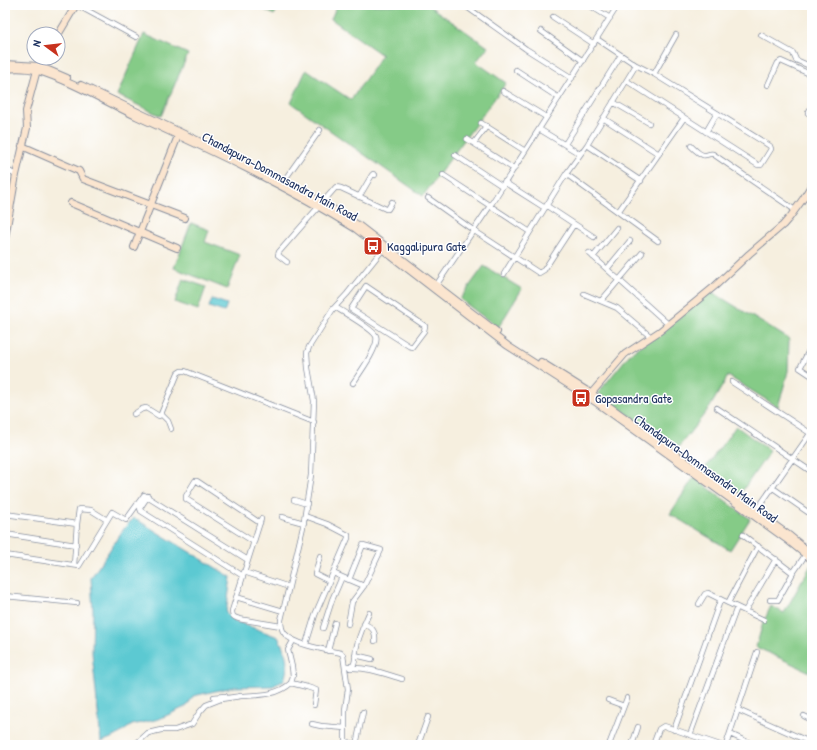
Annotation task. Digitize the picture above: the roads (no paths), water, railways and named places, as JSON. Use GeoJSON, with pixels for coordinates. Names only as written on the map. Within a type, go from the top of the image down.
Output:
{"type":"FeatureCollection","features":[{"type":"Feature","properties":{"kind":"main road"},"geometry":{"type":"LineString","coordinates":[[63,26],[76,5]]}},
{"type":"Feature","properties":{"kind":"main road","name":"Chandapura-Dommasandra Main Road"},"geometry":{"type":"LineString","coordinates":[[5,64],[38,68],[122,104],[283,182],[320,204],[383,248],[508,346],[590,395],[756,511],[790,536],[809,553],[812,560]]}},
{"type":"Feature","properties":{"kind":"main road"},"geometry":{"type":"LineString","coordinates":[[5,238],[7,215],[27,128],[26,111],[38,68]]}},
{"type":"Feature","properties":{"kind":"main road","name":"Chandapura-Dommasandra Main Road"},"geometry":{"type":"LineString","coordinates":[[5,69],[38,68],[320,204]]}},
{"type":"Feature","properties":{"kind":"main road"},"geometry":{"type":"LineString","coordinates":[[134,247],[178,136]]}},
{"type":"Feature","properties":{"kind":"main road"},"geometry":{"type":"LineString","coordinates":[[22,146],[79,171],[84,178],[185,218]]}},
{"type":"Feature","properties":{"kind":"main road"},"geometry":{"type":"LineString","coordinates":[[590,395],[626,354],[651,337],[715,286],[783,225],[796,210],[812,184]]}},
{"type":"Feature","properties":{"kind":"main road"},"geometry":{"type":"LineString","coordinates":[[71,203],[177,248]]}},
{"type":"Feature","properties":{"kind":"main road","name":"Chandapura-Dommasandra Main Road"},"geometry":{"type":"LineString","coordinates":[[590,395],[786,539],[809,553]]}},
{"type":"Feature","properties":{"kind":"street"},"geometry":{"type":"LineString","coordinates":[[76,5],[136,37]]}},
{"type":"Feature","properties":{"kind":"street"},"geometry":{"type":"LineString","coordinates":[[464,5],[526,49],[572,78]]}},
{"type":"Feature","properties":{"kind":"street"},"geometry":{"type":"LineString","coordinates":[[589,5],[610,18]]}},
{"type":"Feature","properties":{"kind":"street"},"geometry":{"type":"LineString","coordinates":[[435,288],[514,169],[618,5]]}},
{"type":"Feature","properties":{"kind":"street"},"geometry":{"type":"LineString","coordinates":[[553,17],[654,74],[770,146],[771,149],[761,165],[758,165],[626,82]]}},
{"type":"Feature","properties":{"kind":"street"},"geometry":{"type":"LineString","coordinates":[[541,31],[583,61]]}},
{"type":"Feature","properties":{"kind":"street"},"geometry":{"type":"LineString","coordinates":[[654,74],[676,35]]}},
{"type":"Feature","properties":{"kind":"street"},"geometry":{"type":"LineString","coordinates":[[761,35],[792,53],[796,60],[812,67]]}},
{"type":"Feature","properties":{"kind":"street"},"geometry":{"type":"LineString","coordinates":[[565,144],[621,55]]}},
{"type":"Feature","properties":{"kind":"street"},"geometry":{"type":"LineString","coordinates":[[768,85],[778,63],[781,62],[812,75]]}},
{"type":"Feature","properties":{"kind":"street"},"geometry":{"type":"LineString","coordinates":[[504,274],[636,65]]}},
{"type":"Feature","properties":{"kind":"street"},"geometry":{"type":"LineString","coordinates":[[516,70],[559,98]]}},
{"type":"Feature","properties":{"kind":"street"},"geometry":{"type":"LineString","coordinates":[[503,91],[546,118]]}},
{"type":"Feature","properties":{"kind":"street"},"geometry":{"type":"LineString","coordinates":[[614,102],[649,123]]}},
{"type":"Feature","properties":{"kind":"street"},"geometry":{"type":"LineString","coordinates":[[808,113],[812,106]]}},
{"type":"Feature","properties":{"kind":"street"},"geometry":{"type":"LineString","coordinates":[[706,132],[717,113]]}},
{"type":"Feature","properties":{"kind":"street"},"geometry":{"type":"LineString","coordinates":[[603,118],[660,154]]}},
{"type":"Feature","properties":{"kind":"street"},"geometry":{"type":"LineString","coordinates":[[618,212],[684,118]]}},
{"type":"Feature","properties":{"kind":"street"},"geometry":{"type":"LineString","coordinates":[[481,123],[525,151]]}},
{"type":"Feature","properties":{"kind":"street"},"geometry":{"type":"LineString","coordinates":[[474,143],[486,126]]}},
{"type":"Feature","properties":{"kind":"street"},"geometry":{"type":"LineString","coordinates":[[539,129],[580,154]]}},
{"type":"Feature","properties":{"kind":"street"},"geometry":{"type":"LineString","coordinates":[[283,182],[320,130]]}},
{"type":"Feature","properties":{"kind":"street"},"geometry":{"type":"LineString","coordinates":[[467,139],[514,169]]}},
{"type":"Feature","properties":{"kind":"street"},"geometry":{"type":"LineString","coordinates":[[587,144],[641,181]]}},
{"type":"Feature","properties":{"kind":"street"},"geometry":{"type":"LineString","coordinates":[[691,146],[702,155],[713,154],[796,210]]}},
{"type":"Feature","properties":{"kind":"street"},"geometry":{"type":"LineString","coordinates":[[456,155],[503,184],[546,207],[594,238]]}},
{"type":"Feature","properties":{"kind":"street"},"geometry":{"type":"LineString","coordinates":[[5,169],[16,175]]}},
{"type":"Feature","properties":{"kind":"street"},"geometry":{"type":"LineString","coordinates":[[566,174],[658,241]]}},
{"type":"Feature","properties":{"kind":"street"},"geometry":{"type":"LineString","coordinates":[[359,197],[372,175],[375,175]]}},
{"type":"Feature","properties":{"kind":"street"},"geometry":{"type":"LineString","coordinates":[[443,175],[530,232]]}},
{"type":"Feature","properties":{"kind":"street"},"geometry":{"type":"LineString","coordinates":[[287,262],[278,254],[336,187],[386,209],[388,209],[392,202]]}},
{"type":"Feature","properties":{"kind":"street"},"geometry":{"type":"LineString","coordinates":[[5,192],[12,195]]}},
{"type":"Feature","properties":{"kind":"street"},"geometry":{"type":"LineString","coordinates":[[428,198],[514,258],[539,273],[544,270],[574,224]]}},
{"type":"Feature","properties":{"kind":"street"},"geometry":{"type":"LineString","coordinates":[[593,257],[617,228]]}},
{"type":"Feature","properties":{"kind":"street"},"geometry":{"type":"LineString","coordinates":[[607,269],[630,241]]}},
{"type":"Feature","properties":{"kind":"street"},"geometry":{"type":"LineString","coordinates":[[364,712],[356,745],[345,743],[344,728],[348,689],[346,667],[342,654],[293,641],[285,634],[281,626],[283,611],[304,523],[311,475],[314,401],[307,353],[311,341],[335,307],[383,248]]}},
{"type":"Feature","properties":{"kind":"street"},"geometry":{"type":"LineString","coordinates":[[589,253],[668,324]]}},
{"type":"Feature","properties":{"kind":"street"},"geometry":{"type":"LineString","coordinates":[[601,301],[642,253]]}},
{"type":"Feature","properties":{"kind":"street"},"geometry":{"type":"LineString","coordinates":[[366,286],[368,286],[425,326],[424,331],[412,347],[409,346],[352,310],[351,307],[358,296],[366,286]]}},
{"type":"Feature","properties":{"kind":"street"},"geometry":{"type":"LineString","coordinates":[[350,290],[358,296]]}},
{"type":"Feature","properties":{"kind":"street"},"geometry":{"type":"LineString","coordinates":[[584,294],[617,308],[651,337]]}},
{"type":"Feature","properties":{"kind":"street"},"geometry":{"type":"LineString","coordinates":[[335,307],[364,325],[376,336],[376,346],[353,383]]}},
{"type":"Feature","properties":{"kind":"street"},"geometry":{"type":"LineString","coordinates":[[812,345],[800,368],[812,376]]}},
{"type":"Feature","properties":{"kind":"street"},"geometry":{"type":"LineString","coordinates":[[134,414],[146,408],[156,416],[159,416],[178,373],[185,370],[314,422]]}},
{"type":"Feature","properties":{"kind":"street"},"geometry":{"type":"LineString","coordinates":[[732,382],[811,432],[756,511]]}},
{"type":"Feature","properties":{"kind":"street"},"geometry":{"type":"LineString","coordinates":[[717,408],[812,472]]}},
{"type":"Feature","properties":{"kind":"street"},"geometry":{"type":"LineString","coordinates":[[161,414],[168,422],[171,429]]}},
{"type":"Feature","properties":{"kind":"street"},"geometry":{"type":"LineString","coordinates":[[254,542],[186,499],[186,496],[194,481],[197,481],[260,521],[254,542],[232,611],[233,617],[281,626]]}},
{"type":"Feature","properties":{"kind":"street"},"geometry":{"type":"LineString","coordinates":[[773,488],[812,515]]}},
{"type":"Feature","properties":{"kind":"street"},"geometry":{"type":"LineString","coordinates":[[5,555],[79,566],[112,512],[126,520],[144,495],[148,496],[248,560]]}},
{"type":"Feature","properties":{"kind":"street"},"geometry":{"type":"LineString","coordinates":[[148,496],[140,508],[141,510],[243,574],[289,586]]}},
{"type":"Feature","properties":{"kind":"street"},"geometry":{"type":"LineString","coordinates":[[294,500],[306,504]]}},
{"type":"Feature","properties":{"kind":"street"},"geometry":{"type":"LineString","coordinates":[[74,565],[77,524],[80,509],[91,510],[107,520]]}},
{"type":"Feature","properties":{"kind":"street"},"geometry":{"type":"LineString","coordinates":[[5,514],[77,524]]}},
{"type":"Feature","properties":{"kind":"street"},"geometry":{"type":"LineString","coordinates":[[305,516],[327,524],[348,535],[315,614],[306,644]]}},
{"type":"Feature","properties":{"kind":"street"},"geometry":{"type":"LineString","coordinates":[[282,517],[304,523]]}},
{"type":"Feature","properties":{"kind":"street"},"geometry":{"type":"LineString","coordinates":[[5,534],[76,545]]}},
{"type":"Feature","properties":{"kind":"street"},"geometry":{"type":"LineString","coordinates":[[743,535],[793,573]]}},
{"type":"Feature","properties":{"kind":"street"},"geometry":{"type":"LineString","coordinates":[[348,624],[352,602],[364,586],[381,550],[363,545],[350,580]]}},
{"type":"Feature","properties":{"kind":"street"},"geometry":{"type":"LineString","coordinates":[[728,603],[758,546]]}},
{"type":"Feature","properties":{"kind":"street"},"geometry":{"type":"LineString","coordinates":[[770,600],[778,600],[793,573],[809,553]]}},
{"type":"Feature","properties":{"kind":"street"},"geometry":{"type":"LineString","coordinates":[[320,556],[315,574],[329,581]]}},
{"type":"Feature","properties":{"kind":"street"},"geometry":{"type":"LineString","coordinates":[[745,611],[776,559]]}},
{"type":"Feature","properties":{"kind":"street"},"geometry":{"type":"LineString","coordinates":[[333,573],[364,586]]}},
{"type":"Feature","properties":{"kind":"street"},"geometry":{"type":"LineString","coordinates":[[323,628],[332,600],[342,577]]}},
{"type":"Feature","properties":{"kind":"street"},"geometry":{"type":"LineString","coordinates":[[699,604],[705,594],[708,593],[764,620]]}},
{"type":"Feature","properties":{"kind":"street"},"geometry":{"type":"LineString","coordinates":[[5,596],[77,603]]}},
{"type":"Feature","properties":{"kind":"street"},"geometry":{"type":"LineString","coordinates":[[236,597],[283,611]]}},
{"type":"Feature","properties":{"kind":"street"},"geometry":{"type":"LineString","coordinates":[[674,730],[720,601],[722,600]]}},
{"type":"Feature","properties":{"kind":"street"},"geometry":{"type":"LineString","coordinates":[[690,735],[737,607]]}},
{"type":"Feature","properties":{"kind":"street"},"geometry":{"type":"LineString","coordinates":[[346,667],[354,665],[364,624],[369,614]]}},
{"type":"Feature","properties":{"kind":"street"},"geometry":{"type":"LineString","coordinates":[[328,650],[334,623]]}},
{"type":"Feature","properties":{"kind":"street"},"geometry":{"type":"LineString","coordinates":[[364,624],[370,626],[374,630],[376,636],[375,641]]}},
{"type":"Feature","properties":{"kind":"street"},"geometry":{"type":"LineString","coordinates":[[214,697],[268,694],[285,689],[291,683],[293,676],[288,650],[293,641]]}},
{"type":"Feature","properties":{"kind":"street"},"geometry":{"type":"LineString","coordinates":[[726,745],[757,652]]}},
{"type":"Feature","properties":{"kind":"street"},"geometry":{"type":"LineString","coordinates":[[356,655],[372,659]]}},
{"type":"Feature","properties":{"kind":"street"},"geometry":{"type":"LineString","coordinates":[[346,667],[370,669],[402,679]]}},
{"type":"Feature","properties":{"kind":"street"},"geometry":{"type":"LineString","coordinates":[[291,683],[316,690],[314,705]]}},
{"type":"Feature","properties":{"kind":"street"},"geometry":{"type":"LineString","coordinates":[[135,745],[148,733],[161,730],[175,730],[192,724],[206,705],[221,699],[241,696]]}},
{"type":"Feature","properties":{"kind":"street"},"geometry":{"type":"LineString","coordinates":[[609,745],[627,698]]}},
{"type":"Feature","properties":{"kind":"street"},"geometry":{"type":"LineString","coordinates":[[608,700],[624,706]]}},
{"type":"Feature","properties":{"kind":"street"},"geometry":{"type":"LineString","coordinates":[[738,710],[812,744]]}},
{"type":"Feature","properties":{"kind":"street"},"geometry":{"type":"LineString","coordinates":[[804,716],[812,720]]}},
{"type":"Feature","properties":{"kind":"street"},"geometry":{"type":"LineString","coordinates":[[418,745],[428,717]]}},
{"type":"Feature","properties":{"kind":"street"},"geometry":{"type":"LineString","coordinates":[[312,724],[344,728]]}},
{"type":"Feature","properties":{"kind":"street"},"geometry":{"type":"LineString","coordinates":[[653,745],[661,726],[720,745]]}},
{"type":"Feature","properties":{"kind":"street"},"geometry":{"type":"LineString","coordinates":[[632,745],[638,727]]}},
{"type":"Feature","properties":{"kind":"street"},"geometry":{"type":"LineString","coordinates":[[730,734],[754,745]]}},
{"type":"Feature","properties":{"kind":"water"},"geometry":{"type":"Polygon","coordinates":[[[212,299],[227,304],[224,312],[209,307],[212,299]]]}},
{"type":"Feature","properties":{"kind":"water"},"geometry":{"type":"Polygon","coordinates":[[[134,518],[231,577],[226,613],[235,621],[278,637],[285,653],[287,668],[284,680],[273,686],[233,687],[193,696],[187,706],[159,719],[132,725],[116,736],[101,742],[92,652],[93,611],[91,578],[125,527],[134,518]]]}},
{"type":"Feature","properties":{"kind":"place","name":"Kaggalipura Gate"},"geometry":{"type":"Point","coordinates":[373,246]}},
{"type":"Feature","properties":{"kind":"place","name":"Gopasandra Gate"},"geometry":{"type":"Point","coordinates":[581,398]}}]}
